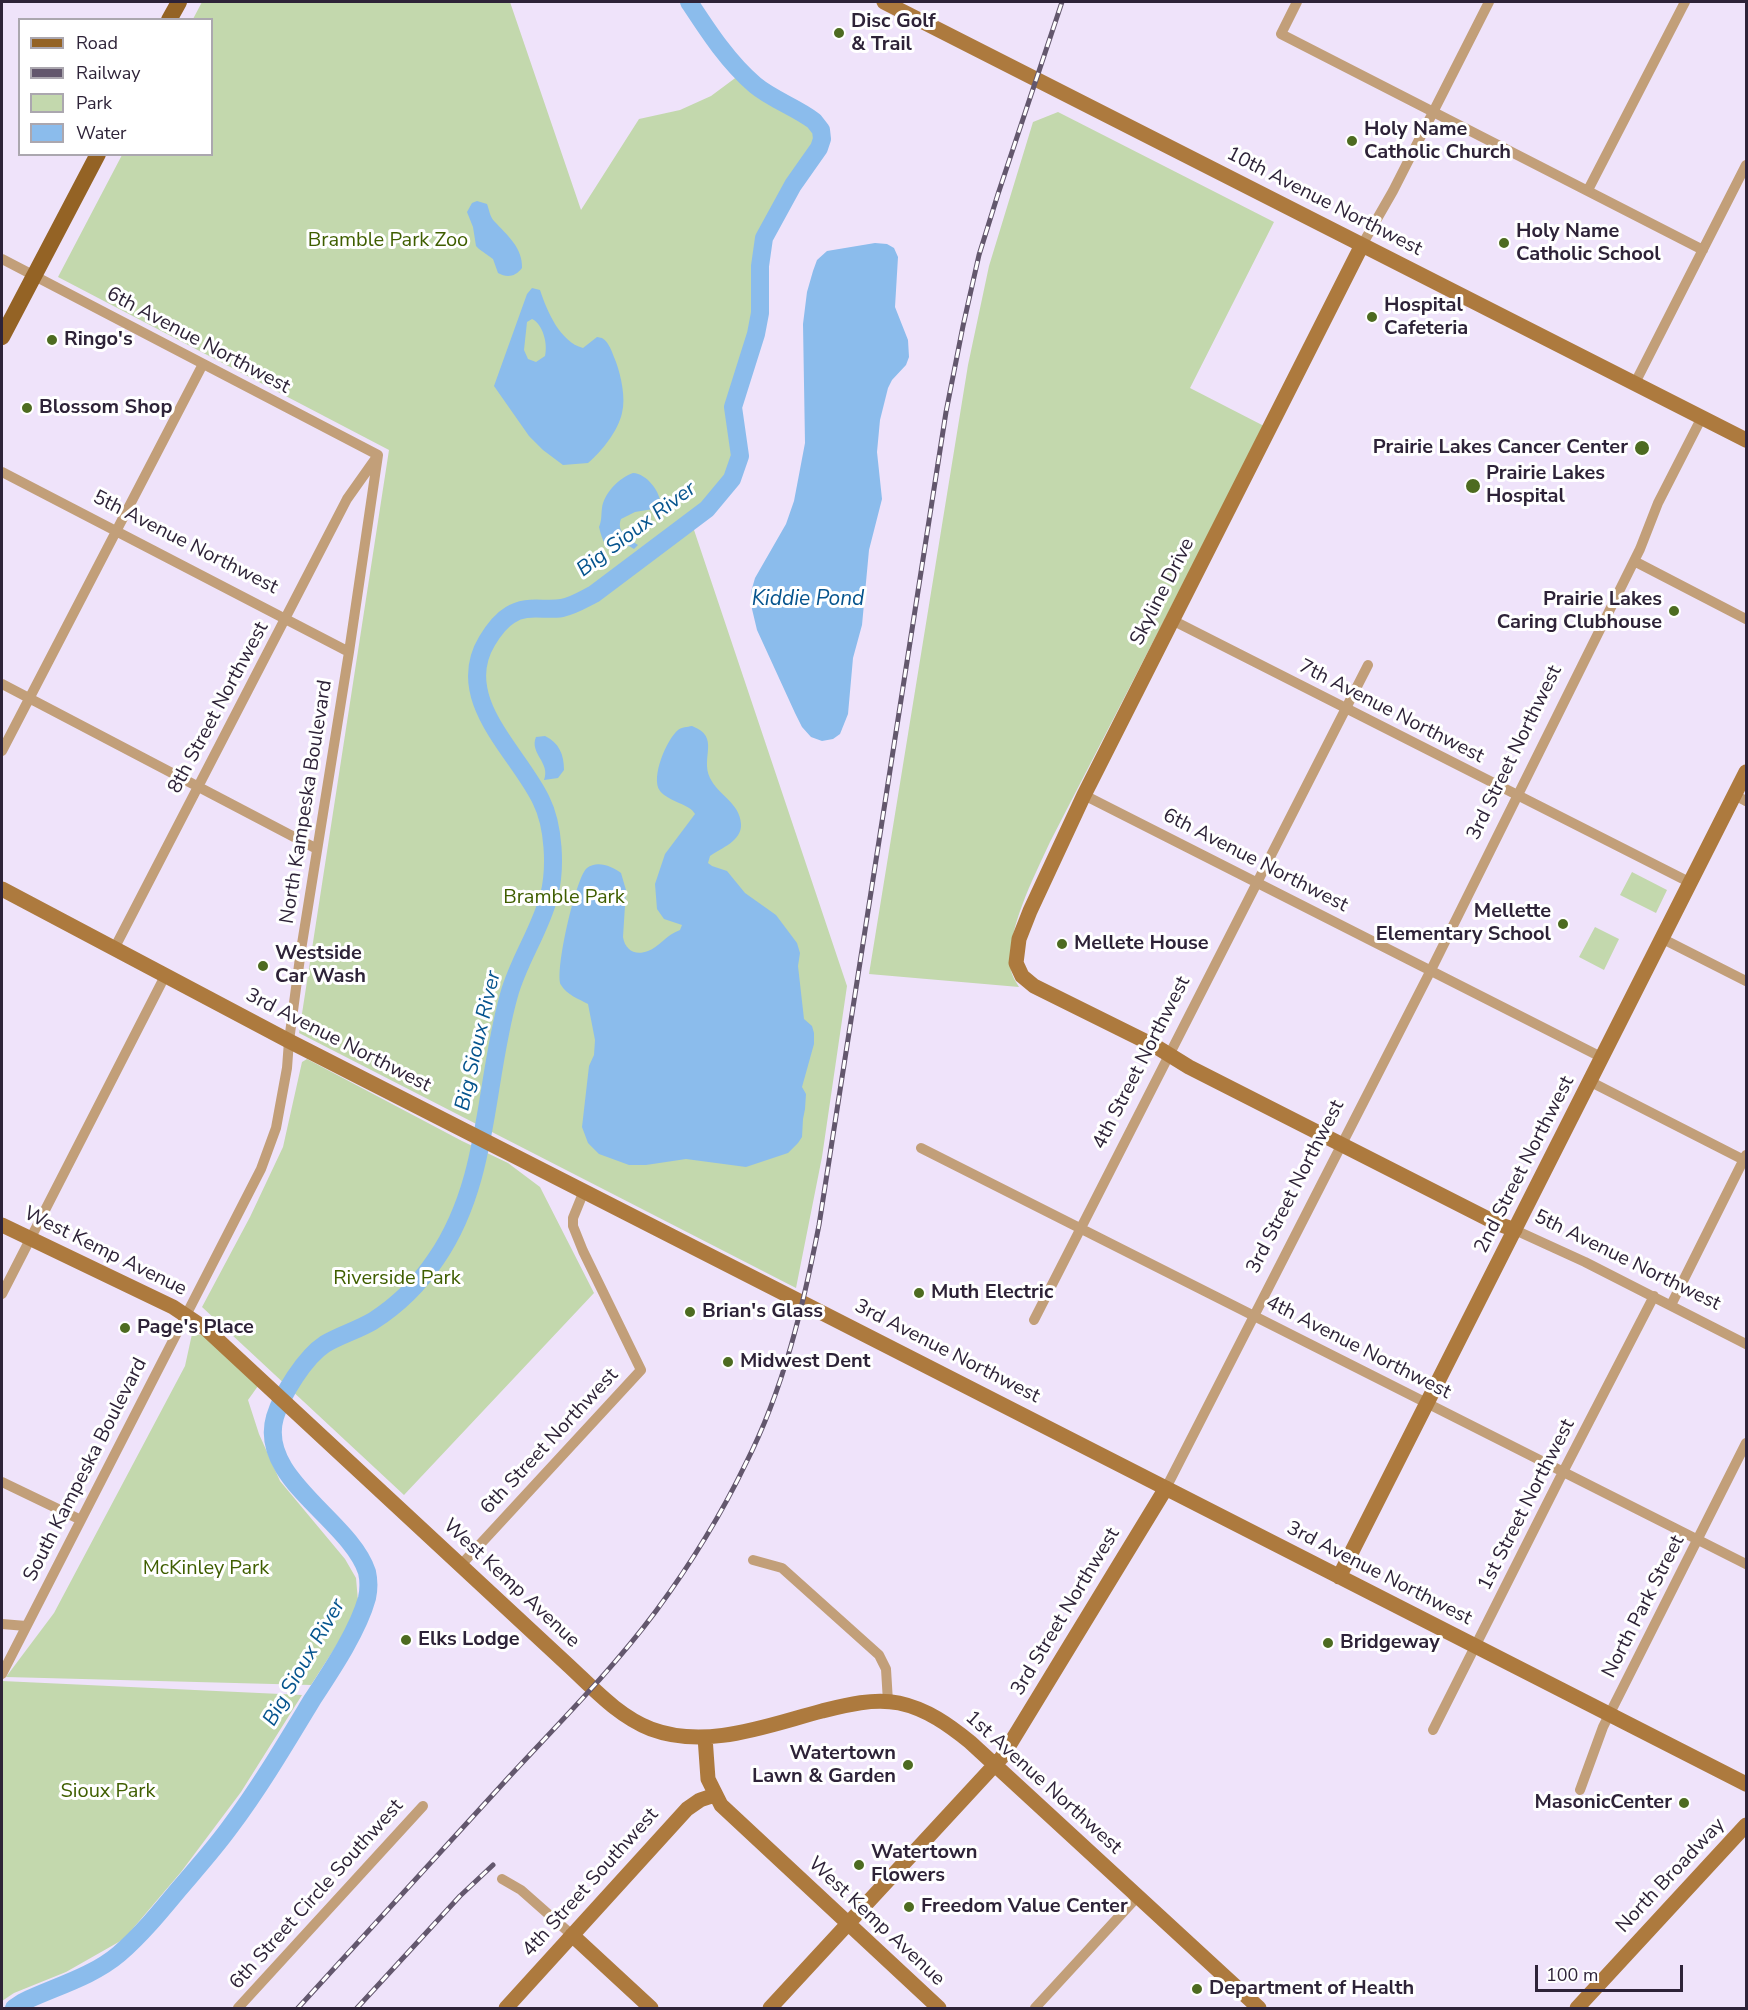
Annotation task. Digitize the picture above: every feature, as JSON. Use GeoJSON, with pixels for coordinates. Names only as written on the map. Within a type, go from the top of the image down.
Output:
{"type":"FeatureCollection","features":[{"type":"Feature","properties":{"kind":"main road"},"geometry":{"type":"LineString","coordinates":[[170,18],[179,2]]}},
{"type":"Feature","properties":{"kind":"main road"},"geometry":{"type":"LineString","coordinates":[[2,337],[97,156]]}},
{"type":"Feature","properties":{"kind":"street","name":"10th Avenue Northwest"},"geometry":{"type":"LineString","coordinates":[[884,2],[1746,440]]}},
{"type":"Feature","properties":{"kind":"street"},"geometry":{"type":"LineString","coordinates":[[1297,2],[1281,34],[1703,250]]}},
{"type":"Feature","properties":{"kind":"street"},"geometry":{"type":"LineString","coordinates":[[1362,245],[1434,112],[1489,2]]}},
{"type":"Feature","properties":{"kind":"street"},"geometry":{"type":"LineString","coordinates":[[1588,190],[1684,2]]}},
{"type":"Feature","properties":{"kind":"street"},"geometry":{"type":"LineString","coordinates":[[1635,383],[1746,165]]}},
{"type":"Feature","properties":{"kind":"street","name":"Skyline Drive"},"geometry":{"type":"LineString","coordinates":[[1016,963],[1019,939],[1030,911],[1084,795],[1362,245]]}},
{"type":"Feature","properties":{"kind":"street","name":"6th Avenue Northwest"},"geometry":{"type":"LineString","coordinates":[[2,258],[378,455]]}},
{"type":"Feature","properties":{"kind":"street"},"geometry":{"type":"LineString","coordinates":[[2,751],[203,364]]}},
{"type":"Feature","properties":{"kind":"street","name":"3rd Street Northwest"},"geometry":{"type":"LineString","coordinates":[[770,2008],[994,1765],[1015,1736],[1166,1488],[1431,970],[1634,561],[1658,504],[1702,417]]}},
{"type":"Feature","properties":{"kind":"street","name":"8th Street Northwest"},"geometry":{"type":"LineString","coordinates":[[114,949],[347,500],[378,455]]}},
{"type":"Feature","properties":{"kind":"street","name":"North Kampeska Boulevard"},"geometry":{"type":"LineString","coordinates":[[187,1314],[261,1169],[270,1148],[279,1114],[378,455]]}},
{"type":"Feature","properties":{"kind":"street","name":"5th Avenue Northwest"},"geometry":{"type":"LineString","coordinates":[[2,472],[349,652]]}},
{"type":"Feature","properties":{"kind":"street"},"geometry":{"type":"LineString","coordinates":[[1634,561],[1746,619]]}},
{"type":"Feature","properties":{"kind":"street","name":"7th Avenue Northwest"},"geometry":{"type":"LineString","coordinates":[[1172,620],[1691,883]]}},
{"type":"Feature","properties":{"kind":"street","name":"4th Street Northwest"},"geometry":{"type":"LineString","coordinates":[[1034,1320],[1368,665]]}},
{"type":"Feature","properties":{"kind":"street"},"geometry":{"type":"LineString","coordinates":[[2,684],[317,849]]}},
{"type":"Feature","properties":{"kind":"street","name":"2nd Street Northwest"},"geometry":{"type":"LineString","coordinates":[[1339,1577],[1691,883],[1741,798],[1746,772]]}},
{"type":"Feature","properties":{"kind":"street","name":"6th Avenue Northwest"},"geometry":{"type":"LineString","coordinates":[[1084,795],[1603,1058]]}},
{"type":"Feature","properties":{"kind":"street","name":"3rd Avenue Northwest"},"geometry":{"type":"LineString","coordinates":[[3,893],[1746,1784]]}},
{"type":"Feature","properties":{"kind":"street"},"geometry":{"type":"LineString","coordinates":[[1663,939],[1746,981]]}},
{"type":"Feature","properties":{"kind":"street","name":"5th Avenue Northwest"},"geometry":{"type":"LineString","coordinates":[[1016,963],[1022,976],[1034,987],[1496,1223],[1540,1240],[1746,1344]]}},
{"type":"Feature","properties":{"kind":"street"},"geometry":{"type":"LineString","coordinates":[[2,1294],[165,976]]}},
{"type":"Feature","properties":{"kind":"street"},"geometry":{"type":"LineString","coordinates":[[1590,1082],[1746,1158],[1671,1305]]}},
{"type":"Feature","properties":{"kind":"street","name":"4th Avenue Northwest"},"geometry":{"type":"LineString","coordinates":[[921,1148],[1746,1564]]}},
{"type":"Feature","properties":{"kind":"street","name":"6th Street Northwest"},"geometry":{"type":"LineString","coordinates":[[460,1566],[641,1370],[573,1226],[573,1218],[584,1191]]}},
{"type":"Feature","properties":{"kind":"street","name":"West Kemp Avenue"},"geometry":{"type":"LineString","coordinates":[[2,1225],[187,1314],[259,1377],[460,1566],[623,1714],[654,1730],[679,1736],[705,1737],[706,1770],[715,1795],[727,1811],[939,2008]]}},
{"type":"Feature","properties":{"kind":"street","name":"1st Street Northwest"},"geometry":{"type":"LineString","coordinates":[[1433,1730],[1654,1296]]}},
{"type":"Feature","properties":{"kind":"street","name":"South Kampeska Boulevard"},"geometry":{"type":"LineString","coordinates":[[2,1674],[187,1314]]}},
{"type":"Feature","properties":{"kind":"street","name":"North Park Street"},"geometry":{"type":"LineString","coordinates":[[1580,1790],[1597,1742],[1610,1714],[1746,1443]]}},
{"type":"Feature","properties":{"kind":"street"},"geometry":{"type":"LineString","coordinates":[[2,1482],[81,1520]]}},
{"type":"Feature","properties":{"kind":"street"},"geometry":{"type":"LineString","coordinates":[[705,1737],[730,1735],[848,1705],[888,1702],[886,1669],[879,1655],[782,1568],[753,1560]]}},
{"type":"Feature","properties":{"kind":"street"},"geometry":{"type":"LineString","coordinates":[[2,1624],[26,1626]]}},
{"type":"Feature","properties":{"kind":"street","name":"1st Avenue Northwest"},"geometry":{"type":"LineString","coordinates":[[888,1702],[908,1706],[933,1716],[965,1738],[1259,2008]]}},
{"type":"Feature","properties":{"kind":"street","name":"4th Street Southwest"},"geometry":{"type":"LineString","coordinates":[[506,2008],[687,1809],[700,1800],[715,1795]]}},
{"type":"Feature","properties":{"kind":"street","name":"6th Street Circle Southwest"},"geometry":{"type":"LineString","coordinates":[[238,2008],[423,1806]]}},
{"type":"Feature","properties":{"kind":"street","name":"North Broadway"},"geometry":{"type":"LineString","coordinates":[[1577,2008],[1746,1825]]}},
{"type":"Feature","properties":{"kind":"street"},"geometry":{"type":"LineString","coordinates":[[502,1879],[521,1890],[651,2008]]}},
{"type":"Feature","properties":{"kind":"street"},"geometry":{"type":"LineString","coordinates":[[1035,2008],[1138,1896]]}},
{"type":"Feature","properties":{"kind":"green space","name":"Bramble Park"},"geometry":{"type":"Polygon","coordinates":[[[202,2],[510,2],[581,210],[639,119],[680,110],[711,96],[742,73],[774,98],[808,115],[818,125],[822,139],[820,146],[780,205],[761,250],[756,334],[734,398],[733,416],[738,443],[736,467],[726,488],[710,506],[691,521],[847,986],[822,1157],[796,1288],[299,1033],[389,450],[58,277],[121,156],[213,156],[213,18],[194,18],[202,2]]]}},
{"type":"Feature","properties":{"kind":"green space"},"geometry":{"type":"Polygon","coordinates":[[[1058,112],[1274,222],[1190,388],[1264,426],[1050,842],[1029,888],[1016,922],[1010,955],[1012,972],[1019,987],[869,974],[968,365],[989,266],[1033,122],[1058,112]]]}},
{"type":"Feature","properties":{"kind":"green space"},"geometry":{"type":"Polygon","coordinates":[[[1632,872],[1667,890],[1656,913],[1620,895],[1632,872]]]}},
{"type":"Feature","properties":{"kind":"green space"},"geometry":{"type":"Polygon","coordinates":[[[1595,927],[1619,939],[1604,970],[1579,957],[1595,927]]]}},
{"type":"Feature","properties":{"kind":"green space","name":"Riverside Park"},"geometry":{"type":"Polygon","coordinates":[[[307,1059],[508,1163],[540,1187],[594,1293],[404,1495],[202,1307],[250,1217],[283,1147],[302,1062],[307,1059]]]}},
{"type":"Feature","properties":{"kind":"green space","name":"McKinley Park"},"geometry":{"type":"Polygon","coordinates":[[[192,1334],[204,1335],[258,1386],[248,1400],[259,1434],[280,1481],[345,1559],[356,1578],[358,1601],[356,1615],[311,1685],[6,1677],[54,1613],[185,1366],[192,1334]]]}},
{"type":"Feature","properties":{"kind":"green space","name":"Sioux Park"},"geometry":{"type":"Polygon","coordinates":[[[2,1681],[302,1695],[241,1792],[181,1872],[124,1939],[66,1972],[14,1993],[2,2001],[2,1681]]]}},
{"type":"Feature","properties":{"kind":"water"},"geometry":{"type":"Polygon","coordinates":[[[477,201],[487,204],[493,219],[520,254],[522,268],[514,275],[505,276],[498,273],[493,259],[476,246],[473,227],[467,212],[472,203],[477,201]]]}},
{"type":"Feature","properties":{"kind":"water","name":"Kiddie Pond"},"geometry":{"type":"Polygon","coordinates":[[[875,243],[887,244],[894,248],[898,257],[895,307],[908,340],[909,357],[906,365],[888,388],[880,420],[877,452],[882,499],[869,550],[862,625],[853,658],[848,714],[840,734],[833,739],[822,741],[811,737],[802,727],[795,713],[757,630],[751,592],[755,578],[786,524],[794,501],[805,443],[803,324],[807,292],[813,271],[817,260],[827,251],[875,243]]]}},
{"type":"Feature","properties":{"kind":"water"},"geometry":{"type":"Polygon","coordinates":[[[532,288],[540,290],[546,307],[561,333],[575,345],[583,348],[597,337],[602,338],[609,345],[616,362],[622,387],[622,413],[609,440],[588,463],[563,465],[543,450],[529,436],[494,386],[527,294],[532,288]],[[532,319],[527,322],[524,350],[528,359],[536,362],[545,356],[546,346],[542,330],[532,319]]]}},
{"type":"Feature","properties":{"kind":"water"},"geometry":{"type":"Polygon","coordinates":[[[633,473],[643,476],[652,484],[661,505],[659,508],[635,512],[621,519],[620,528],[638,545],[634,549],[629,546],[616,549],[608,547],[599,527],[603,502],[613,487],[633,473]]]}},
{"type":"Feature","properties":{"kind":"water"},"geometry":{"type":"Polygon","coordinates":[[[692,726],[706,736],[710,778],[737,810],[741,824],[735,839],[710,856],[708,863],[727,871],[745,893],[776,915],[797,943],[800,953],[798,966],[804,1019],[812,1026],[814,1033],[814,1044],[802,1087],[806,1094],[802,1137],[788,1153],[746,1167],[686,1159],[629,1165],[599,1154],[588,1143],[582,1127],[589,1066],[594,1055],[595,1040],[588,1004],[566,991],[561,985],[560,977],[563,945],[577,888],[587,868],[595,864],[613,868],[621,873],[626,890],[623,937],[631,951],[639,953],[648,951],[680,930],[682,925],[664,919],[657,909],[655,884],[665,854],[695,814],[689,808],[664,795],[657,785],[657,777],[661,759],[669,742],[680,729],[692,726]]]}},
{"type":"Feature","properties":{"kind":"water"},"geometry":{"type":"Polygon","coordinates":[[[545,736],[560,750],[564,770],[558,778],[544,780],[545,768],[535,748],[535,743],[536,737],[545,736]]]}},
{"type":"Feature","properties":{"kind":"waterway","name":"Big Sioux River"},"geometry":{"type":"LineString","coordinates":[[14,2008],[97,1969],[119,1954],[143,1931],[218,1843],[252,1796],[335,1664],[363,1611],[368,1591],[367,1572],[343,1534],[308,1498],[279,1460],[273,1439],[275,1417],[289,1387],[317,1350],[373,1321],[400,1301],[430,1268],[454,1229],[467,1197],[476,1164],[509,995],[549,896],[553,873],[549,822],[531,782],[492,724],[483,704],[477,684],[478,663],[489,637],[506,617],[522,610],[566,607],[594,594],[707,509],[732,479],[740,456],[733,407],[756,334],[760,313],[760,266],[764,238],[793,185],[819,148],[822,139],[821,130],[814,121],[762,90],[745,76],[719,46],[689,2]]}},
{"type":"Feature","properties":{"kind":"railway"},"geometry":{"type":"LineString","coordinates":[[298,2008],[585,1696],[639,1633],[681,1576],[716,1521],[746,1463],[771,1406],[799,1317],[819,1225],[946,412],[963,326],[979,255],[1062,2]]}},
{"type":"Feature","properties":{"kind":"railway"},"geometry":{"type":"LineString","coordinates":[[357,2008],[460,1896],[493,1865]]}},
{"type":"Feature","properties":{"kind":"place","name":"Disc Golf & Trail"},"geometry":{"type":"Point","coordinates":[839,33]}},
{"type":"Feature","properties":{"kind":"place","name":"Holy Name Catholic Church"},"geometry":{"type":"Point","coordinates":[1352,141]}},
{"type":"Feature","properties":{"kind":"place","name":"Holy Name Catholic School"},"geometry":{"type":"Point","coordinates":[1504,243]}},
{"type":"Feature","properties":{"kind":"place","name":"Hospital Cafeteria"},"geometry":{"type":"Point","coordinates":[1372,317]}},
{"type":"Feature","properties":{"kind":"place","name":"Ringo's"},"geometry":{"type":"Point","coordinates":[52,340]}},
{"type":"Feature","properties":{"kind":"place","name":"Blossom Shop"},"geometry":{"type":"Point","coordinates":[27,408]}},
{"type":"Feature","properties":{"kind":"place","name":"Prairie Lakes Cancer Center"},"geometry":{"type":"Point","coordinates":[1642,448]}},
{"type":"Feature","properties":{"kind":"place","name":"Prairie Lakes Hospital"},"geometry":{"type":"Point","coordinates":[1473,486]}},
{"type":"Feature","properties":{"kind":"place","name":"Prairie Lakes Caring Clubhouse"},"geometry":{"type":"Point","coordinates":[1674,611]}},
{"type":"Feature","properties":{"kind":"place","name":"Mellette Elementary School"},"geometry":{"type":"Point","coordinates":[1563,924]}},
{"type":"Feature","properties":{"kind":"place","name":"Mellete House"},"geometry":{"type":"Point","coordinates":[1062,944]}},
{"type":"Feature","properties":{"kind":"place","name":"Westside Car Wash"},"geometry":{"type":"Point","coordinates":[263,966]}},
{"type":"Feature","properties":{"kind":"place","name":"Muth Electric"},"geometry":{"type":"Point","coordinates":[919,1293]}},
{"type":"Feature","properties":{"kind":"place","name":"Brian's Glass"},"geometry":{"type":"Point","coordinates":[690,1312]}},
{"type":"Feature","properties":{"kind":"place","name":"Page's Place"},"geometry":{"type":"Point","coordinates":[125,1328]}},
{"type":"Feature","properties":{"kind":"place","name":"Midwest Dent"},"geometry":{"type":"Point","coordinates":[728,1362]}},
{"type":"Feature","properties":{"kind":"place","name":"Elks Lodge"},"geometry":{"type":"Point","coordinates":[406,1640]}},
{"type":"Feature","properties":{"kind":"place","name":"Bridgeway"},"geometry":{"type":"Point","coordinates":[1328,1643]}},
{"type":"Feature","properties":{"kind":"place","name":"Watertown Lawn & Garden"},"geometry":{"type":"Point","coordinates":[908,1765]}},
{"type":"Feature","properties":{"kind":"place","name":"MasonicCenter"},"geometry":{"type":"Point","coordinates":[1684,1803]}},
{"type":"Feature","properties":{"kind":"place","name":"Watertown Flowers"},"geometry":{"type":"Point","coordinates":[859,1865]}},
{"type":"Feature","properties":{"kind":"place","name":"Freedom Value Center"},"geometry":{"type":"Point","coordinates":[909,1907]}},
{"type":"Feature","properties":{"kind":"place","name":"Department of Health"},"geometry":{"type":"Point","coordinates":[1197,1989]}},
{"type":"Feature","properties":{"kind":"park label","name":"Bramble Park Zoo"},"geometry":{"type":"Point","coordinates":[388,241]}}]}
